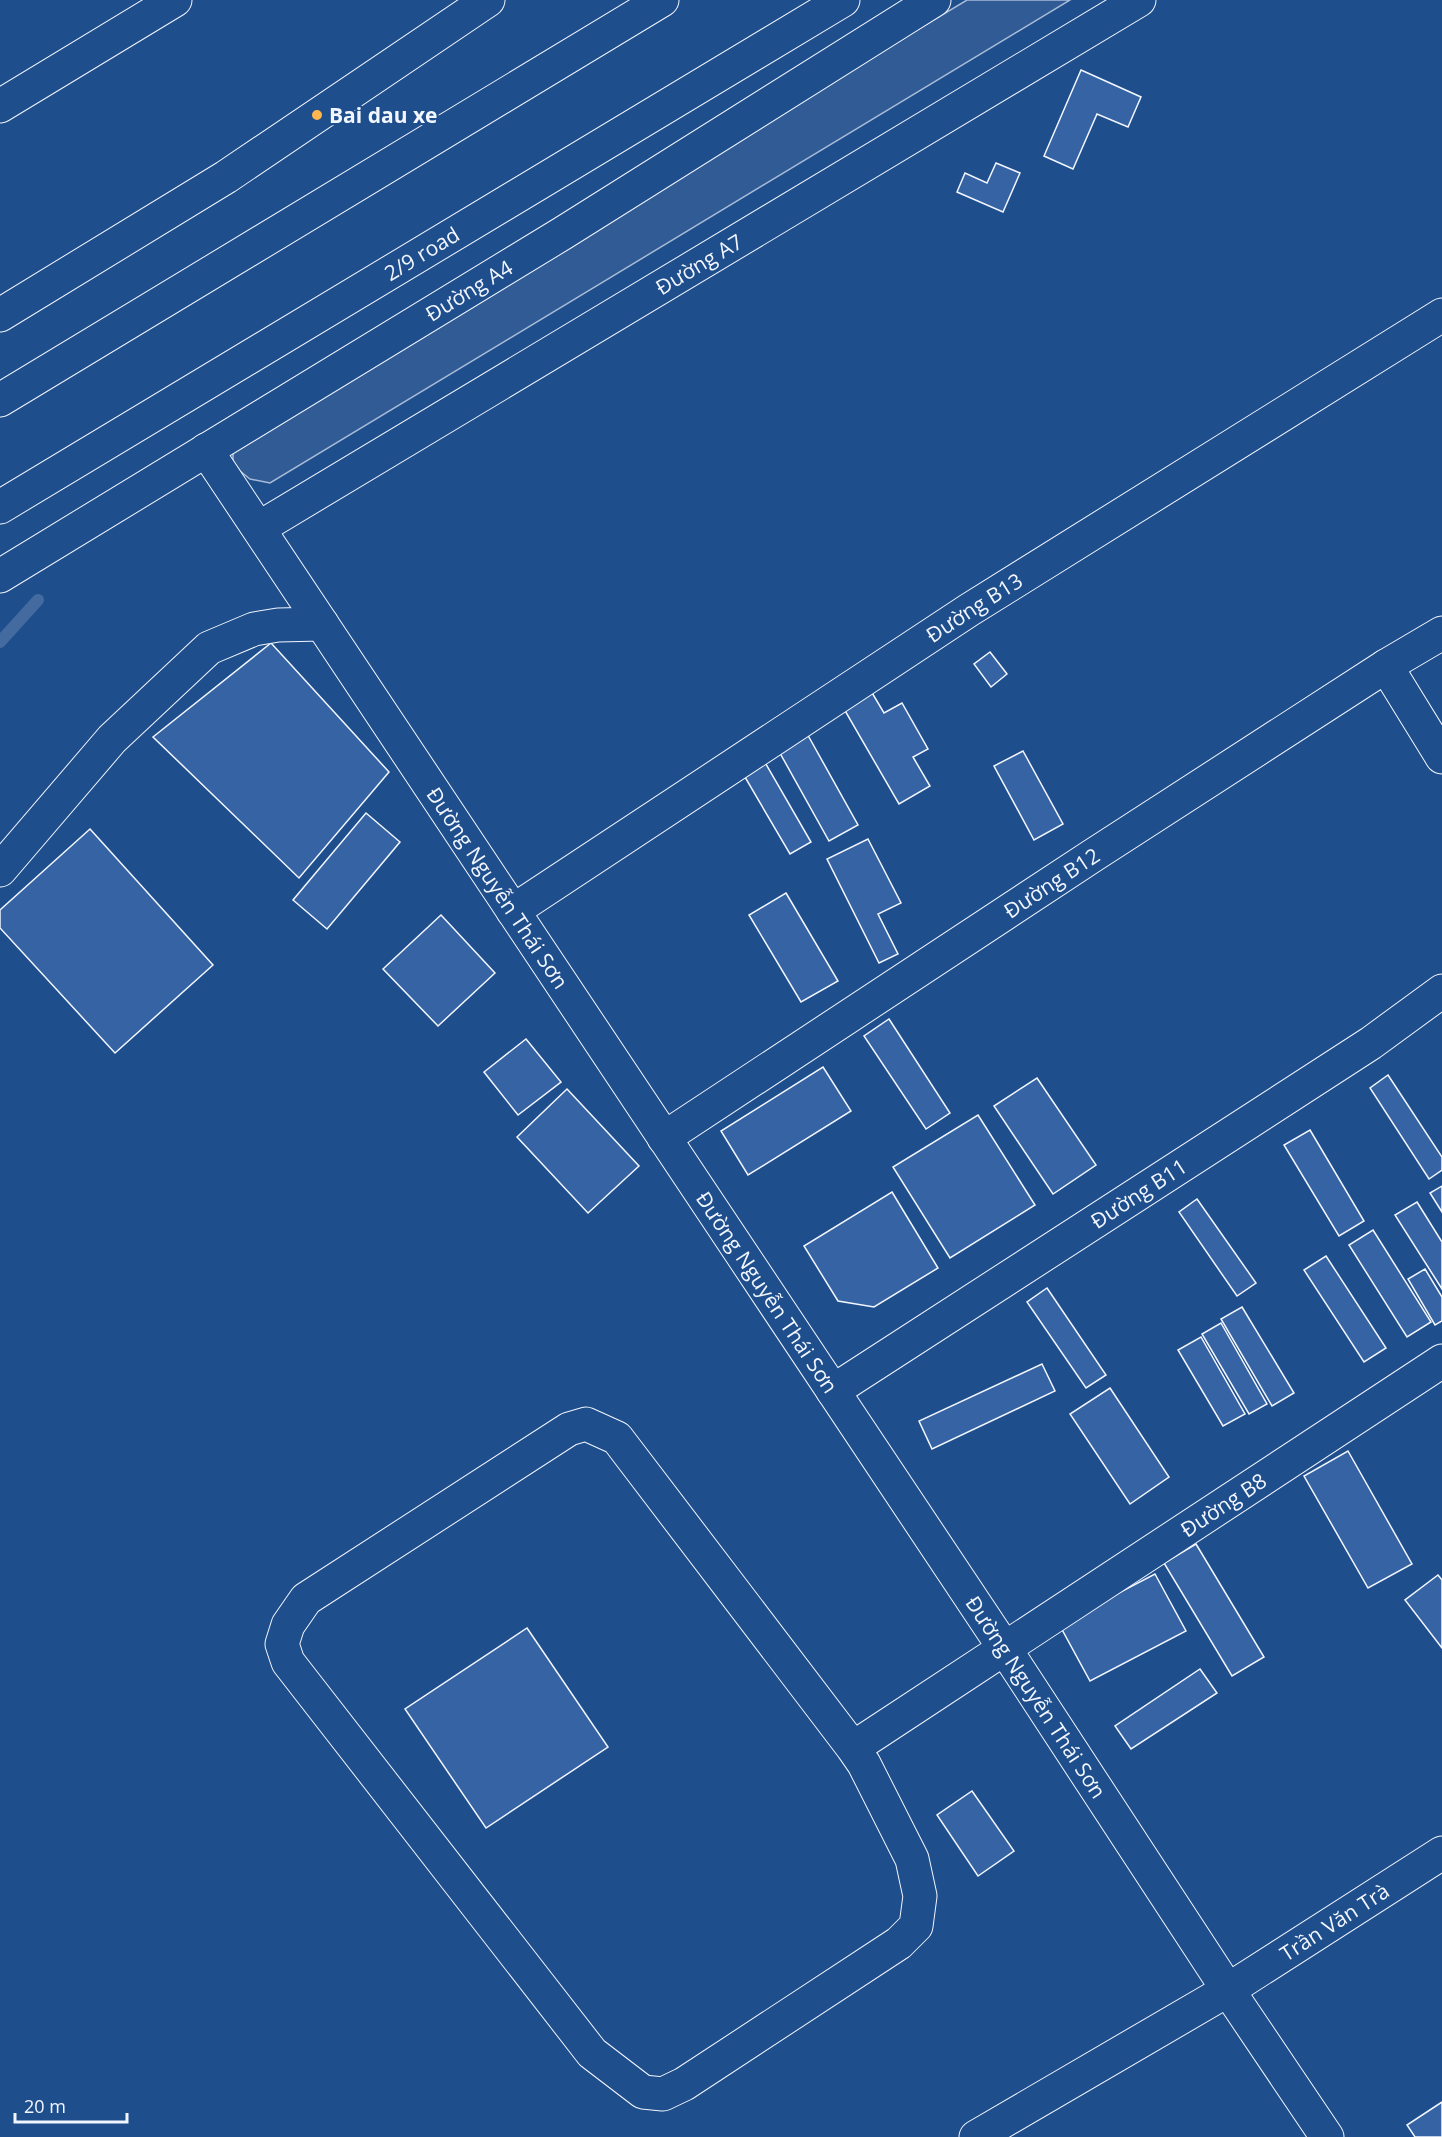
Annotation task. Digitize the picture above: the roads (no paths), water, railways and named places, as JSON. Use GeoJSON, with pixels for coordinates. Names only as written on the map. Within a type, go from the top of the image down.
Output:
{"type":"FeatureCollection","features":[{"type":"Feature","properties":{"kind":"main road"},"geometry":{"type":"LineString","coordinates":[[0,106],[175,0]]}},
{"type":"Feature","properties":{"kind":"main road"},"geometry":{"type":"LineString","coordinates":[[0,315],[226,177],[488,0]]}},
{"type":"Feature","properties":{"kind":"main road"},"geometry":{"type":"LineString","coordinates":[[0,400],[662,0]]}},
{"type":"Feature","properties":{"kind":"main road","name":"2/9 road"},"geometry":{"type":"LineString","coordinates":[[0,507],[843,0]]}},
{"type":"Feature","properties":{"kind":"main road","name":"Đường A4"},"geometry":{"type":"LineString","coordinates":[[0,576],[563,233],[934,0]]}},
{"type":"Feature","properties":{"kind":"main road","name":"Đường A7"},"geometry":{"type":"LineString","coordinates":[[259,528],[1138,0]]}},
{"type":"Feature","properties":{"kind":"main road","name":"Đường B13"},"geometry":{"type":"LineString","coordinates":[[513,911],[969,610],[1442,315]]}},
{"type":"Feature","properties":{"kind":"main road","name":"Đường Nguyễn Thái Sơn"},"geometry":{"type":"LineString","coordinates":[[206,450],[1005,1649],[1228,1990],[1328,2137]]}},
{"type":"Feature","properties":{"kind":"main road"},"geometry":{"type":"LineString","coordinates":[[0,870],[112,739],[209,648],[254,629],[278,625],[322,624]]}},
{"type":"Feature","properties":{"kind":"main road","name":"Đường B12"},"geometry":{"type":"LineString","coordinates":[[664,1138],[1082,862],[1386,666],[1442,633]]}},
{"type":"Feature","properties":{"kind":"main road"},"geometry":{"type":"LineString","coordinates":[[1386,666],[1442,757]]}},
{"type":"Feature","properties":{"kind":"main road","name":"Đường B11"},"geometry":{"type":"LineString","coordinates":[[832,1391],[1371,1043],[1442,991]]}},
{"type":"Feature","properties":{"kind":"main road","name":"Đường B8"},"geometry":{"type":"LineString","coordinates":[[853,1748],[1442,1361]]}},
{"type":"Feature","properties":{"kind":"main road"},"geometry":{"type":"LineString","coordinates":[[586,1424],[617,1438],[853,1748],[864,1764],[912,1859],[920,1896],[916,1926],[899,1943],[684,2084],[663,2094],[643,2092],[592,2053],[288,1662],[282,1644],[288,1625],[306,1599],[569,1429],[586,1424]]}},
{"type":"Feature","properties":{"kind":"main road","name":"Trần Văn Trà"},"geometry":{"type":"LineString","coordinates":[[976,2137],[1228,1990],[1442,1853]]}},
{"type":"Feature","properties":{"kind":"waterway"},"geometry":{"type":"LineString","coordinates":[[0,642],[38,600]]}},
{"type":"Feature","properties":{"kind":"place","name":"Bai dau xe"},"geometry":{"type":"Point","coordinates":[317,115]}}]}
